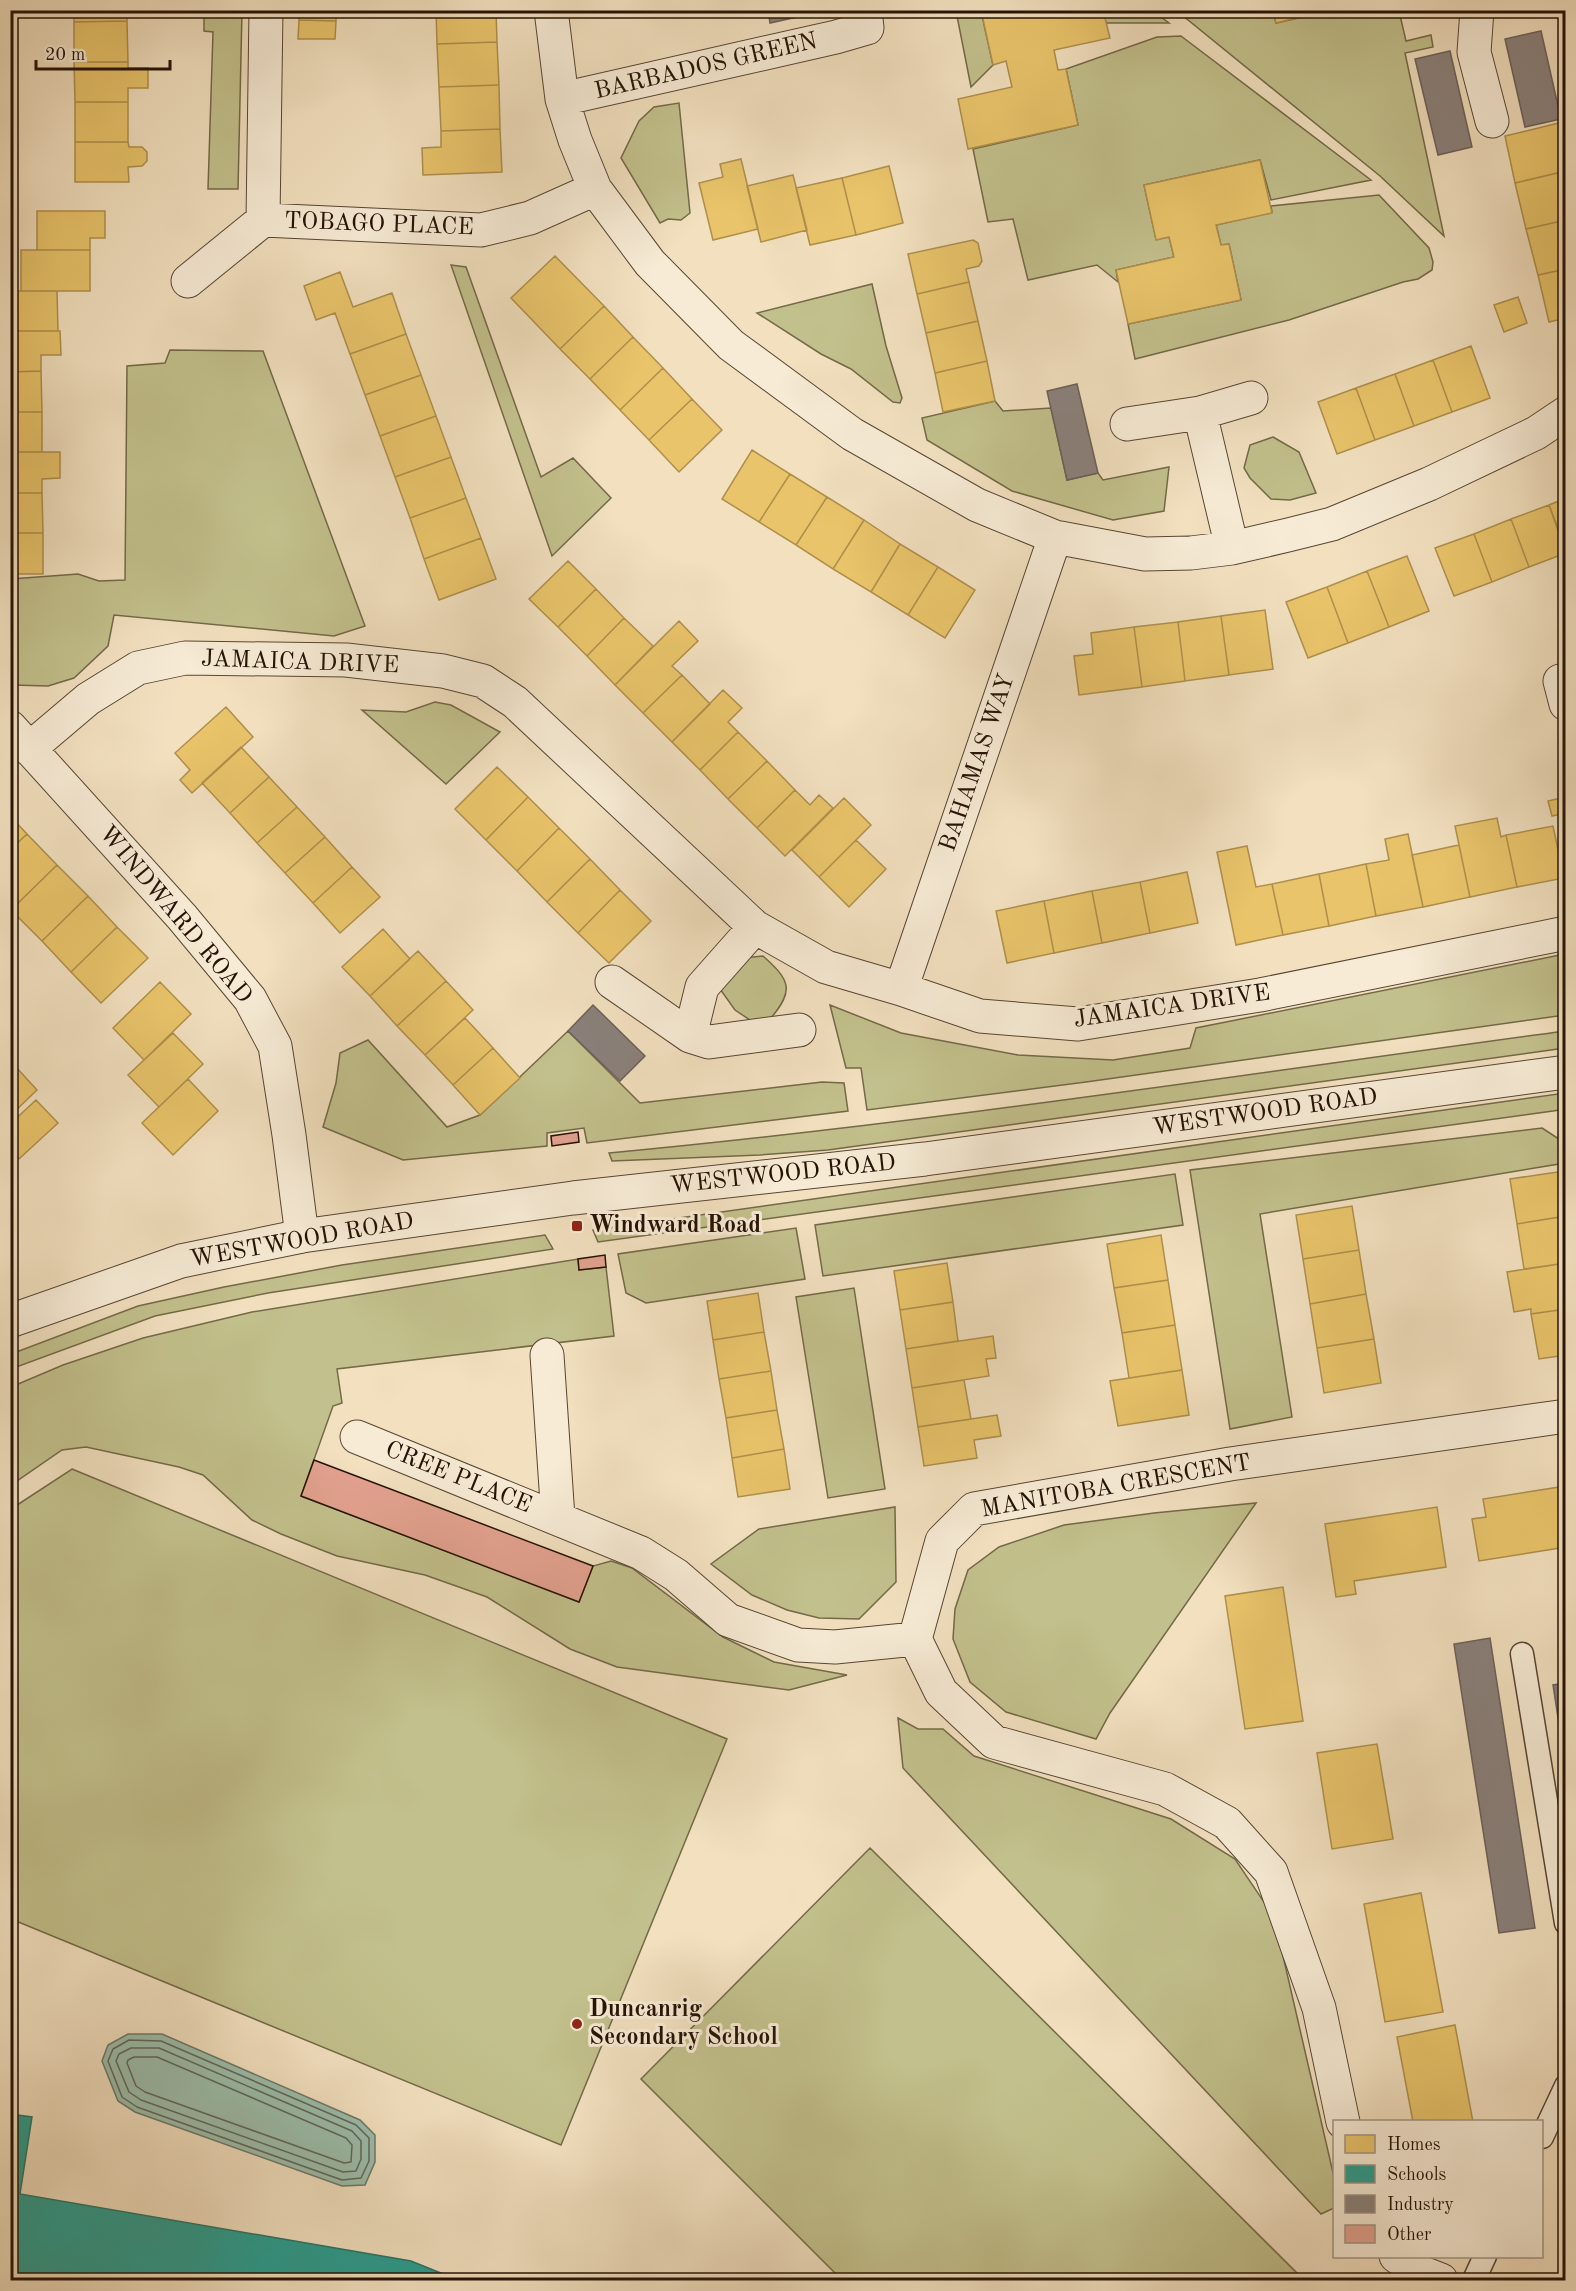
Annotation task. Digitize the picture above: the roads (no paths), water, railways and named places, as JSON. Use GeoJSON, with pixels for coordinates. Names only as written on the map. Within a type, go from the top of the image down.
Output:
{"type":"FeatureCollection","features":[{"type":"Feature","properties":{"kind":"street","name":"TOBAGO PLACE"},"geometry":{"type":"LineString","coordinates":[[263,220],[266,10]]}},
{"type":"Feature","properties":{"kind":"street"},"geometry":{"type":"LineString","coordinates":[[551,10],[562,99],[575,140],[595,189],[650,263],[731,345],[852,434],[977,505],[1055,537],[1145,554],[1191,554],[1232,548],[1321,527],[1430,484],[1536,433],[1566,413]]}},
{"type":"Feature","properties":{"kind":"street","name":"BARBADOS GREEN"},"geometry":{"type":"LineString","coordinates":[[562,99],[867,28],[865,10]]}},
{"type":"Feature","properties":{"kind":"street"},"geometry":{"type":"LineString","coordinates":[[1477,10],[1474,52],[1492,121]]}},
{"type":"Feature","properties":{"kind":"street","name":"TOBAGO PLACE"},"geometry":{"type":"LineString","coordinates":[[188,281],[263,220],[481,230],[530,218],[595,189]]}},
{"type":"Feature","properties":{"kind":"street"},"geometry":{"type":"LineString","coordinates":[[1127,424],[1200,413],[1251,398]]}},
{"type":"Feature","properties":{"kind":"street"},"geometry":{"type":"LineString","coordinates":[[1200,413],[1232,548]]}},
{"type":"Feature","properties":{"kind":"street","name":"BAHAMAS WAY"},"geometry":{"type":"LineString","coordinates":[[902,989],[1055,537]]}},
{"type":"Feature","properties":{"kind":"street","name":"JAMAICA DRIVE"},"geometry":{"type":"LineString","coordinates":[[20,738],[138,668],[185,658],[346,660],[453,673],[483,681],[515,702],[755,927],[826,967],[902,989],[980,1016],[1078,1024],[1260,995],[1566,933]]}},
{"type":"Feature","properties":{"kind":"street"},"geometry":{"type":"LineString","coordinates":[[1566,680],[1560,681],[1566,704]]}},
{"type":"Feature","properties":{"kind":"street","name":"WINDWARD ROAD"},"geometry":{"type":"LineString","coordinates":[[20,738],[183,917],[249,999],[275,1046],[302,1236]]}},
{"type":"Feature","properties":{"kind":"street"},"geometry":{"type":"LineString","coordinates":[[690,1036],[702,987],[755,927]]}},
{"type":"Feature","properties":{"kind":"street"},"geometry":{"type":"LineString","coordinates":[[612,982],[690,1036],[709,1042],[799,1030]]}},
{"type":"Feature","properties":{"kind":"street","name":"WESTWOOD ROAD"},"geometry":{"type":"LineString","coordinates":[[10,1321],[182,1261],[302,1236],[573,1198],[925,1159],[1566,1072]]}},
{"type":"Feature","properties":{"kind":"street","name":"CREE PLACE"},"geometry":{"type":"LineString","coordinates":[[547,1355],[558,1518]]}},
{"type":"Feature","properties":{"kind":"street","name":"MANITOBA CRESCENT"},"geometry":{"type":"LineString","coordinates":[[915,1639],[942,1540],[975,1509],[1230,1464],[1566,1416]]}},
{"type":"Feature","properties":{"kind":"street","name":"CREE PLACE"},"geometry":{"type":"LineString","coordinates":[[357,1437],[641,1553],[676,1575],[728,1620],[798,1645],[835,1647],[915,1639]]}},
{"type":"Feature","properties":{"kind":"street"},"geometry":{"type":"LineString","coordinates":[[915,1639],[941,1692],[994,1742],[1165,1789],[1227,1823],[1271,1872],[1319,2008],[1342,2120]]}},
{"type":"Feature","properties":{"kind":"street"},"geometry":{"type":"LineString","coordinates":[[1399,2258],[1418,2271],[1441,2280]]}},
{"type":"Feature","properties":{"kind":"lane"},"geometry":{"type":"LineString","coordinates":[[1522,1654],[1562,1878],[1566,1923]]}},
{"type":"Feature","properties":{"kind":"lane"},"geometry":{"type":"LineString","coordinates":[[1543,2135],[1566,2086]]}},
{"type":"Feature","properties":{"kind":"lane"},"geometry":{"type":"LineString","coordinates":[[1473,2280],[1484,2258]]}},
{"type":"Feature","properties":{"kind":"water"},"geometry":{"type":"Polygon","coordinates":[[[128,2034],[162,2034],[360,2120],[375,2135],[375,2162],[365,2185],[342,2186],[135,2112],[118,2101],[102,2061],[108,2045],[128,2034]]]}},
{"type":"Feature","properties":{"kind":"place","name":"Windward Road"},"geometry":{"type":"Point","coordinates":[577,1226]}},
{"type":"Feature","properties":{"kind":"place","name":"Duncanrig Secondary School"},"geometry":{"type":"Point","coordinates":[577,2024]}}]}
